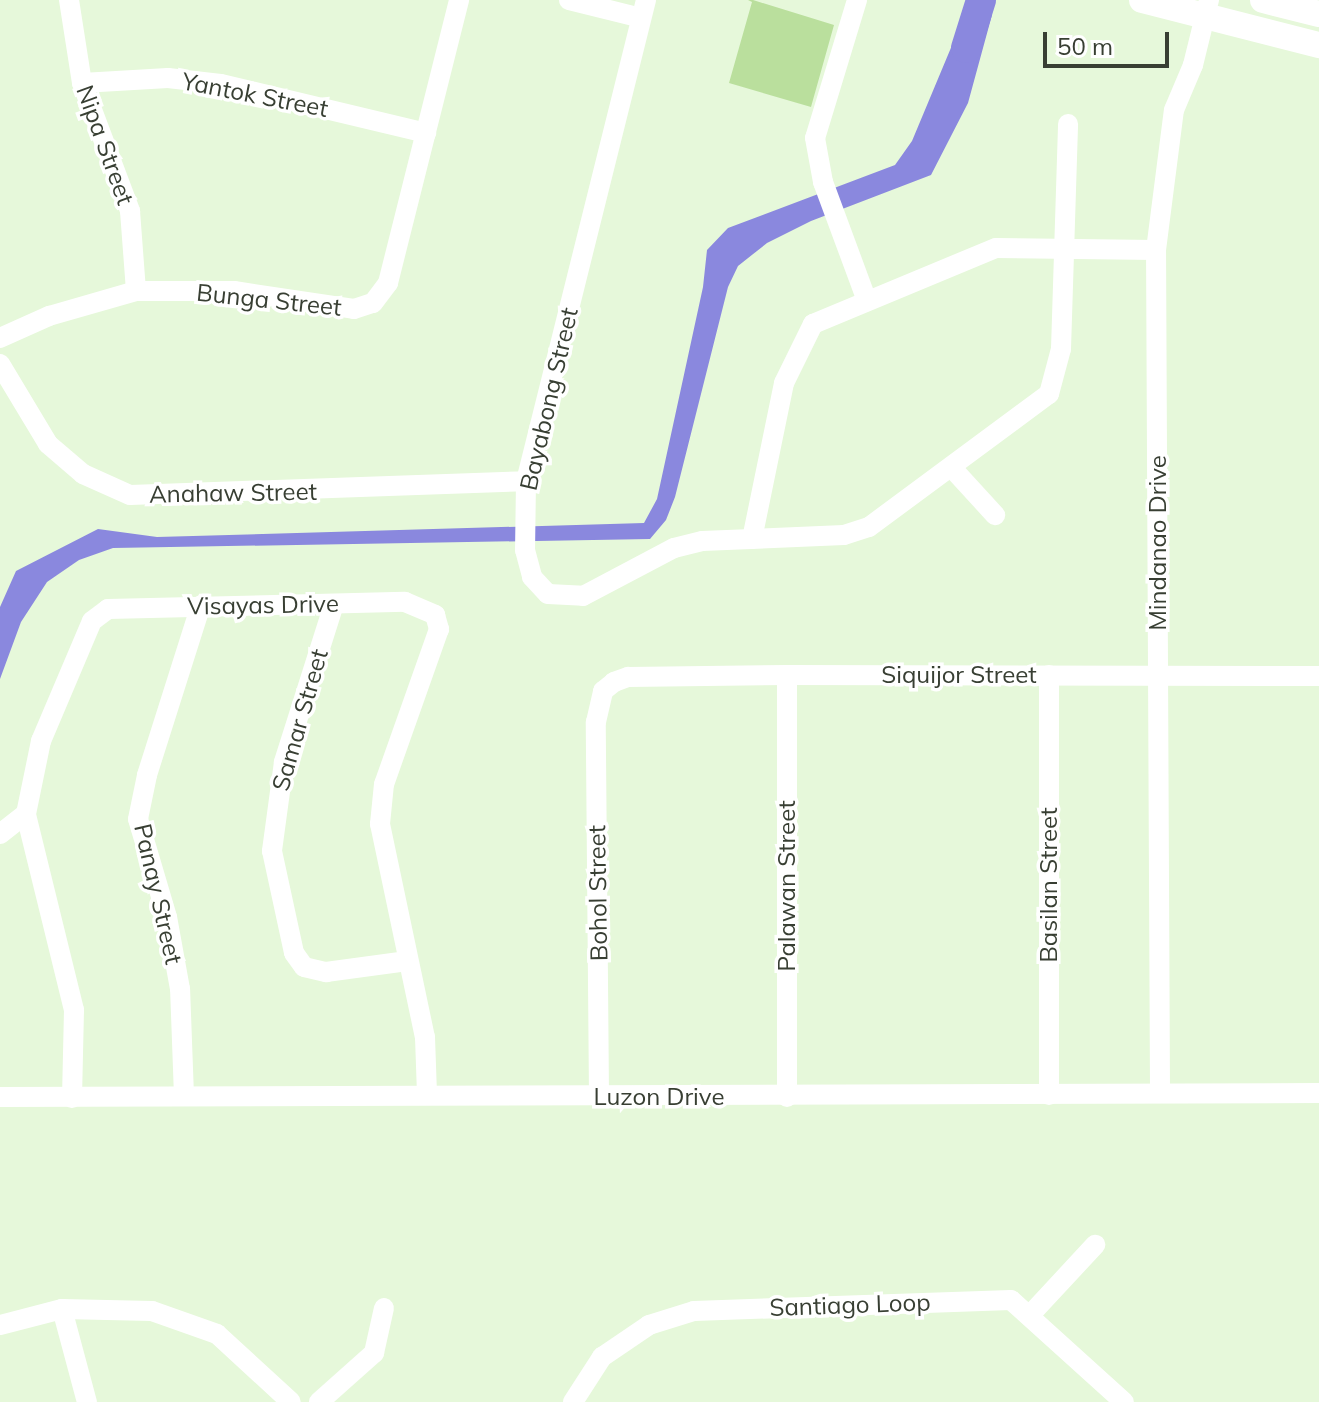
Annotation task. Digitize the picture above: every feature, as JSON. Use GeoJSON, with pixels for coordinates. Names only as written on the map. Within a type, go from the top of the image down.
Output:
{"type":"FeatureCollection","features":[{"type":"Feature","properties":{"kind":"main road"},"geometry":{"type":"LineString","coordinates":[[1142,0],[1207,8],[1319,45]]}},
{"type":"Feature","properties":{"kind":"main road"},"geometry":{"type":"LineString","coordinates":[[1263,0],[1319,14]]}},
{"type":"Feature","properties":{"kind":"street","name":"Nipa Street"},"geometry":{"type":"LineString","coordinates":[[69,0],[82,83],[130,211],[136,291]]}},
{"type":"Feature","properties":{"kind":"street","name":"Bunga Street"},"geometry":{"type":"LineString","coordinates":[[0,338],[49,316],[136,291],[234,291],[354,309],[373,303],[388,283],[459,0]]}},
{"type":"Feature","properties":{"kind":"street"},"geometry":{"type":"LineString","coordinates":[[569,0],[643,9]]}},
{"type":"Feature","properties":{"kind":"street"},"geometry":{"type":"LineString","coordinates":[[857,0],[815,138],[823,182],[841,223],[867,301]]}},
{"type":"Feature","properties":{"kind":"street","name":"Mindanao Drive"},"geometry":{"type":"LineString","coordinates":[[1160,1092],[1156,250],[1174,110],[1207,8]]}},
{"type":"Feature","properties":{"kind":"street","name":"Bayabong Street"},"geometry":{"type":"LineString","coordinates":[[643,9],[526,481],[525,550],[532,577],[548,594],[583,596],[674,548],[752,539],[844,535],[869,527],[1049,394],[1061,349],[1068,124]]}},
{"type":"Feature","properties":{"kind":"street","name":"Yantok Street"},"geometry":{"type":"LineString","coordinates":[[82,83],[168,78],[221,84],[426,133]]}},
{"type":"Feature","properties":{"kind":"street"},"geometry":{"type":"LineString","coordinates":[[752,539],[784,383],[798,346],[813,324],[996,248],[1156,250]]}},
{"type":"Feature","properties":{"kind":"street","name":"Anahaw Street"},"geometry":{"type":"LineString","coordinates":[[0,364],[48,444],[83,474],[130,495],[526,481]]}},
{"type":"Feature","properties":{"kind":"street"},"geometry":{"type":"LineString","coordinates":[[952,468],[995,515]]}},
{"type":"Feature","properties":{"kind":"street","name":"Samar Street"},"geometry":{"type":"LineString","coordinates":[[334,604],[284,762],[272,851],[294,953],[304,967],[326,972],[407,961]]}},
{"type":"Feature","properties":{"kind":"street","name":"Visayas Drive"},"geometry":{"type":"LineString","coordinates":[[72,1098],[74,1010],[26,814],[41,741],[92,621],[108,609],[201,605],[423,606],[435,615],[439,629],[384,784],[380,824],[425,1037],[427,1094]]}},
{"type":"Feature","properties":{"kind":"street","name":"Panay Street"},"geometry":{"type":"LineString","coordinates":[[184,1096],[180,989],[167,917],[138,819],[201,605]]}},
{"type":"Feature","properties":{"kind":"street","name":"Palawan Street"},"geometry":{"type":"LineString","coordinates":[[787,675],[787,1097]]}},
{"type":"Feature","properties":{"kind":"street","name":"Basilan Street"},"geometry":{"type":"LineString","coordinates":[[1049,675],[1049,1095]]}},
{"type":"Feature","properties":{"kind":"street","name":"Siquijor Street"},"geometry":{"type":"LineString","coordinates":[[603,691],[628,677],[1319,676]]}},
{"type":"Feature","properties":{"kind":"street","name":"Bohol Street"},"geometry":{"type":"LineString","coordinates":[[599,1097],[596,722],[603,691]]}},
{"type":"Feature","properties":{"kind":"street"},"geometry":{"type":"LineString","coordinates":[[0,834],[26,814]]}},
{"type":"Feature","properties":{"kind":"street","name":"Luzon Drive"},"geometry":{"type":"LineString","coordinates":[[0,1097],[1319,1093]]}},
{"type":"Feature","properties":{"kind":"street"},"geometry":{"type":"LineString","coordinates":[[1030,1315],[1095,1245]]}},
{"type":"Feature","properties":{"kind":"street","name":"Santiago Loop"},"geometry":{"type":"LineString","coordinates":[[573,1402],[602,1357],[649,1325],[694,1311],[1011,1300],[1124,1402]]}},
{"type":"Feature","properties":{"kind":"street"},"geometry":{"type":"LineString","coordinates":[[319,1402],[374,1353],[384,1308]]}},
{"type":"Feature","properties":{"kind":"street"},"geometry":{"type":"LineString","coordinates":[[62,1309],[87,1402]]}},
{"type":"Feature","properties":{"kind":"street"},"geometry":{"type":"LineString","coordinates":[[0,1325],[62,1309],[152,1311],[217,1334],[291,1402]]}},
{"type":"Feature","properties":{"kind":"green space"},"geometry":{"type":"Polygon","coordinates":[[[748,0],[834,25],[811,107],[729,83],[752,2],[748,0]]]}},
{"type":"Feature","properties":{"kind":"shaded area"},"geometry":{"type":"Polygon","coordinates":[[[968,7],[992,15],[968,103],[931,175],[811,221],[767,243],[738,266],[728,287],[675,497],[666,520],[650,539],[113,548],[79,560],[47,582],[21,622],[0,679],[0,607],[16,571],[98,529],[157,537],[644,523],[657,499],[703,287],[707,250],[728,228],[895,165],[912,141],[968,7]]]}},
{"type":"Feature","properties":{"kind":"waterway"},"geometry":{"type":"LineString","coordinates":[[966,48],[981,0]]}}]}
